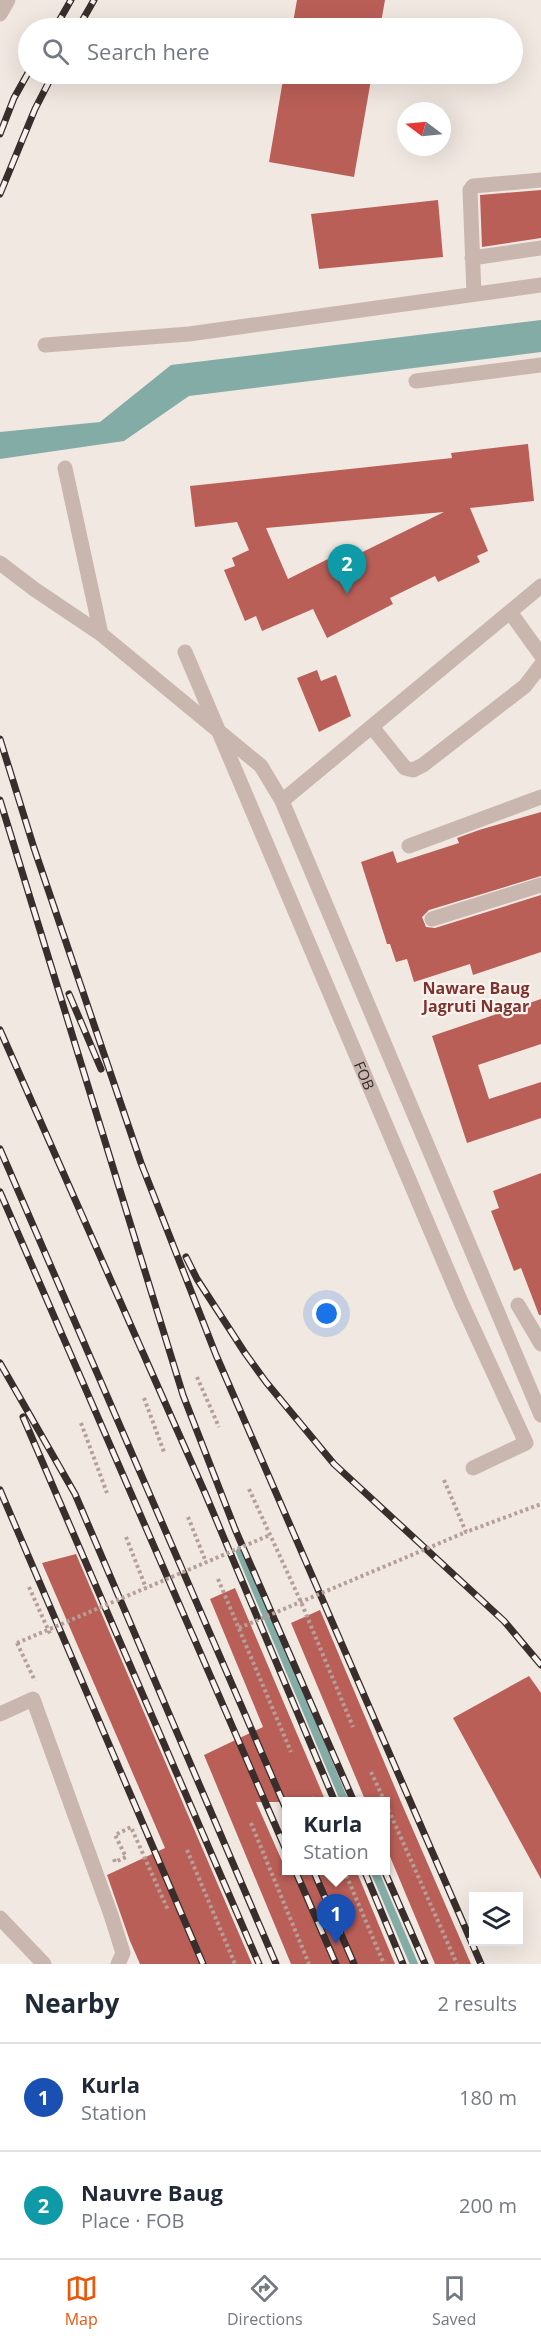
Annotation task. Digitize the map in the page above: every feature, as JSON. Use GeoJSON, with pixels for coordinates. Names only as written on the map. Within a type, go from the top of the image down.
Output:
{"type":"FeatureCollection","features":[{"type":"Feature","properties":{"kind":"street"},"geometry":{"type":"LineString","coordinates":[[0,15],[8,0]]}},
{"type":"Feature","properties":{"kind":"street"},"geometry":{"type":"LineString","coordinates":[[474,294],[469,194],[473,186],[541,180]]}},
{"type":"Feature","properties":{"kind":"street"},"geometry":{"type":"LineString","coordinates":[[472,258],[541,248]]}},
{"type":"Feature","properties":{"kind":"street"},"geometry":{"type":"LineString","coordinates":[[45,345],[189,334],[541,285]]}},
{"type":"Feature","properties":{"kind":"street"},"geometry":{"type":"LineString","coordinates":[[416,381],[541,365]]}},
{"type":"Feature","properties":{"kind":"street"},"geometry":{"type":"LineString","coordinates":[[65,468],[101,634]]}},
{"type":"Feature","properties":{"kind":"street"},"geometry":{"type":"LineString","coordinates":[[0,563],[101,634],[261,766],[282,801],[541,1415]]}},
{"type":"Feature","properties":{"kind":"street"},"geometry":{"type":"LineString","coordinates":[[282,801],[541,586]]}},
{"type":"Feature","properties":{"kind":"street"},"geometry":{"type":"LineString","coordinates":[[510,612],[541,655]]}},
{"type":"Feature","properties":{"kind":"street","name":"FOB"},"geometry":{"type":"LineString","coordinates":[[185,652],[461,1302],[526,1443],[473,1467]]}},
{"type":"Feature","properties":{"kind":"street"},"geometry":{"type":"LineString","coordinates":[[372,727],[405,768],[413,770],[423,765],[525,686],[541,665]]}},
{"type":"Feature","properties":{"kind":"street"},"geometry":{"type":"LineString","coordinates":[[409,846],[541,797]]}},
{"type":"Feature","properties":{"kind":"street"},"geometry":{"type":"LineString","coordinates":[[432,919],[541,885]]}},
{"type":"Feature","properties":{"kind":"street"},"geometry":{"type":"LineString","coordinates":[[518,1305],[541,1344]]}},
{"type":"Feature","properties":{"kind":"street"},"geometry":{"type":"LineString","coordinates":[[0,1714],[36,1695],[123,1953],[118,1964]]}},
{"type":"Feature","properties":{"kind":"street"},"geometry":{"type":"LineString","coordinates":[[0,1918],[44,1964]]}},
{"type":"Feature","properties":{"kind":"path"},"geometry":{"type":"LineString","coordinates":[[197,1377],[219,1427]]}},
{"type":"Feature","properties":{"kind":"path"},"geometry":{"type":"LineString","coordinates":[[144,1398],[164,1452]]}},
{"type":"Feature","properties":{"kind":"path"},"geometry":{"type":"LineString","coordinates":[[81,1423],[107,1493]]}},
{"type":"Feature","properties":{"kind":"path"},"geometry":{"type":"LineString","coordinates":[[444,1480],[466,1532]]}},
{"type":"Feature","properties":{"kind":"path"},"geometry":{"type":"LineString","coordinates":[[249,1489],[301,1602],[353,1727]]}},
{"type":"Feature","properties":{"kind":"path"},"geometry":{"type":"LineString","coordinates":[[239,1628],[466,1532],[541,1503]]}},
{"type":"Feature","properties":{"kind":"path"},"geometry":{"type":"LineString","coordinates":[[188,1517],[206,1562]]}},
{"type":"Feature","properties":{"kind":"path"},"geometry":{"type":"LineString","coordinates":[[36,1695],[17,1643],[270,1535]]}},
{"type":"Feature","properties":{"kind":"path"},"geometry":{"type":"LineString","coordinates":[[126,1537],[146,1588]]}},
{"type":"Feature","properties":{"kind":"path"},"geometry":{"type":"LineString","coordinates":[[219,1580],[291,1752]]}},
{"type":"Feature","properties":{"kind":"path"},"geometry":{"type":"LineString","coordinates":[[28,1587],[51,1636]]}},
{"type":"Feature","properties":{"kind":"path"},"geometry":{"type":"LineString","coordinates":[[371,1772],[382,1797]]}},
{"type":"Feature","properties":{"kind":"path"},"geometry":{"type":"LineString","coordinates":[[390,1814],[458,1964]]}},
{"type":"Feature","properties":{"kind":"path"},"geometry":{"type":"LineString","coordinates":[[251,1823],[309,1964]]}},
{"type":"Feature","properties":{"kind":"path"},"geometry":{"type":"LineString","coordinates":[[110,1852],[115,1862],[126,1857],[115,1835],[131,1827],[168,1910]]}},
{"type":"Feature","properties":{"kind":"path"},"geometry":{"type":"LineString","coordinates":[[187,1850],[235,1964]]}},
{"type":"Feature","properties":{"kind":"path"},"geometry":{"type":"LineString","coordinates":[[346,1875],[384,1964]]}},
{"type":"Feature","properties":{"kind":"water"},"geometry":{"type":"Polygon","coordinates":[[[541,320],[541,352],[189,396],[124,441],[0,459],[0,432],[100,422],[171,365],[541,320]]]}},
{"type":"Feature","properties":{"kind":"building"},"geometry":{"type":"Polygon","coordinates":[[[297,0],[385,0],[382,18],[294,18],[297,0]]]}},
{"type":"Feature","properties":{"kind":"building"},"geometry":{"type":"Polygon","coordinates":[[[282,84],[370,84],[354,177],[269,162],[282,84]]]}},
{"type":"Feature","properties":{"kind":"building"},"geometry":{"type":"Polygon","coordinates":[[[541,190],[541,238],[482,247],[480,195],[541,190]]]}},
{"type":"Feature","properties":{"kind":"building"},"geometry":{"type":"Polygon","coordinates":[[[438,200],[443,257],[319,269],[311,214],[438,200]]]}},
{"type":"Feature","properties":{"kind":"building"},"geometry":{"type":"Polygon","coordinates":[[[528,444],[534,501],[470,508],[488,551],[477,556],[480,562],[438,582],[435,576],[390,598],[393,604],[327,638],[313,609],[262,631],[256,616],[245,621],[224,570],[235,566],[232,558],[249,550],[237,522],[195,527],[190,486],[452,458],[451,453],[528,444]],[[444,512],[266,528],[288,579],[330,558],[334,566],[444,512]]]}},
{"type":"Feature","properties":{"kind":"building"},"geometry":{"type":"Polygon","coordinates":[[[317,670],[321,681],[336,675],[351,716],[319,732],[297,678],[317,670]]]}},
{"type":"Feature","properties":{"kind":"building"},"geometry":{"type":"Polygon","coordinates":[[[541,812],[541,876],[429,910],[422,917],[426,927],[435,928],[541,895],[541,952],[473,975],[470,964],[414,982],[407,959],[396,962],[390,944],[387,944],[361,862],[393,851],[397,863],[459,843],[457,838],[479,830],[541,812]]]}},
{"type":"Feature","properties":{"kind":"building"},"geometry":{"type":"Polygon","coordinates":[[[541,999],[541,1044],[478,1065],[489,1099],[541,1082],[541,1118],[467,1143],[432,1036],[541,999]]]}},
{"type":"Feature","properties":{"kind":"building"},"geometry":{"type":"Polygon","coordinates":[[[541,1173],[541,1315],[539,1315],[521,1268],[514,1271],[491,1211],[499,1208],[493,1191],[541,1173]]]}},
{"type":"Feature","properties":{"kind":"building"},"geometry":{"type":"Polygon","coordinates":[[[76,1554],[252,1964],[140,1964],[130,1941],[107,1875],[165,1848],[42,1563],[76,1554]]]}},
{"type":"Feature","properties":{"kind":"building"},"geometry":{"type":"Polygon","coordinates":[[[235,1588],[324,1797],[282,1797],[282,1802],[256,1802],[282,1861],[282,1875],[358,1875],[395,1964],[291,1964],[204,1755],[263,1727],[210,1599],[235,1588]]]}},
{"type":"Feature","properties":{"kind":"building"},"geometry":{"type":"Polygon","coordinates":[[[320,1610],[471,1964],[435,1964],[390,1857],[390,1797],[364,1797],[291,1623],[320,1610]]]}},
{"type":"Feature","properties":{"kind":"building"},"geometry":{"type":"Polygon","coordinates":[[[529,1676],[541,1693],[541,1879],[453,1718],[529,1676]]]}},
{"type":"Feature","properties":{"kind":"waterway"},"geometry":{"type":"LineString","coordinates":[[240,1552],[343,1797]]}},
{"type":"Feature","properties":{"kind":"waterway"},"geometry":{"type":"LineString","coordinates":[[376,1875],[414,1964]]}},
{"type":"Feature","properties":{"kind":"railway"},"geometry":{"type":"LineString","coordinates":[[61,18],[71,0]]}},
{"type":"Feature","properties":{"kind":"railway"},"geometry":{"type":"LineString","coordinates":[[84,18],[94,0]]}},
{"type":"Feature","properties":{"kind":"railway"},"geometry":{"type":"LineString","coordinates":[[0,134],[22,84]]}},
{"type":"Feature","properties":{"kind":"railway"},"geometry":{"type":"LineString","coordinates":[[0,194],[35,109],[48,84]]}},
{"type":"Feature","properties":{"kind":"railway"},"geometry":{"type":"LineString","coordinates":[[0,739],[34,848],[141,1163],[216,1355],[481,1964]]}},
{"type":"Feature","properties":{"kind":"railway"},"geometry":{"type":"LineString","coordinates":[[0,800],[183,1395],[235,1529],[352,1797]]}},
{"type":"Feature","properties":{"kind":"railway"},"geometry":{"type":"LineString","coordinates":[[69,994],[101,1069]]}},
{"type":"Feature","properties":{"kind":"railway"},"geometry":{"type":"LineString","coordinates":[[0,1030],[205,1493],[333,1797]]}},
{"type":"Feature","properties":{"kind":"railway"},"geometry":{"type":"LineString","coordinates":[[0,1149],[282,1800]]}},
{"type":"Feature","properties":{"kind":"railway"},"geometry":{"type":"LineString","coordinates":[[0,1192],[282,1841]]}},
{"type":"Feature","properties":{"kind":"railway"},"geometry":{"type":"LineString","coordinates":[[186,1257],[197,1279],[245,1353],[334,1464],[504,1621],[541,1665]]}},
{"type":"Feature","properties":{"kind":"railway"},"geometry":{"type":"LineString","coordinates":[[0,1363],[75,1494],[276,1964]]}},
{"type":"Feature","properties":{"kind":"railway"},"geometry":{"type":"LineString","coordinates":[[23,1417],[259,1964]]}},
{"type":"Feature","properties":{"kind":"railway"},"geometry":{"type":"LineString","coordinates":[[0,1490],[203,1964]]}},
{"type":"Feature","properties":{"kind":"railway"},"geometry":{"type":"LineString","coordinates":[[297,1875],[336,1964]]}},
{"type":"Feature","properties":{"kind":"railway"},"geometry":{"type":"LineString","coordinates":[[315,1875],[354,1964]]}},
{"type":"Feature","properties":{"kind":"railway"},"geometry":{"type":"LineString","coordinates":[[366,1875],[403,1964]]}},
{"type":"Feature","properties":{"kind":"railway"},"geometry":{"type":"LineString","coordinates":[[386,1875],[425,1964]]}},
{"type":"Feature","properties":{"kind":"place","name":"Nauvre Baug"},"geometry":{"type":"Point","coordinates":[347,594]}},
{"type":"Feature","properties":{"kind":"place","name":"Kurla"},"geometry":{"type":"Point","coordinates":[336,1944]}},
{"type":"Feature","properties":{"kind":"district","name":"Naware Baug Jagruti Nagar"},"geometry":{"type":"Point","coordinates":[476,997]}}]}
